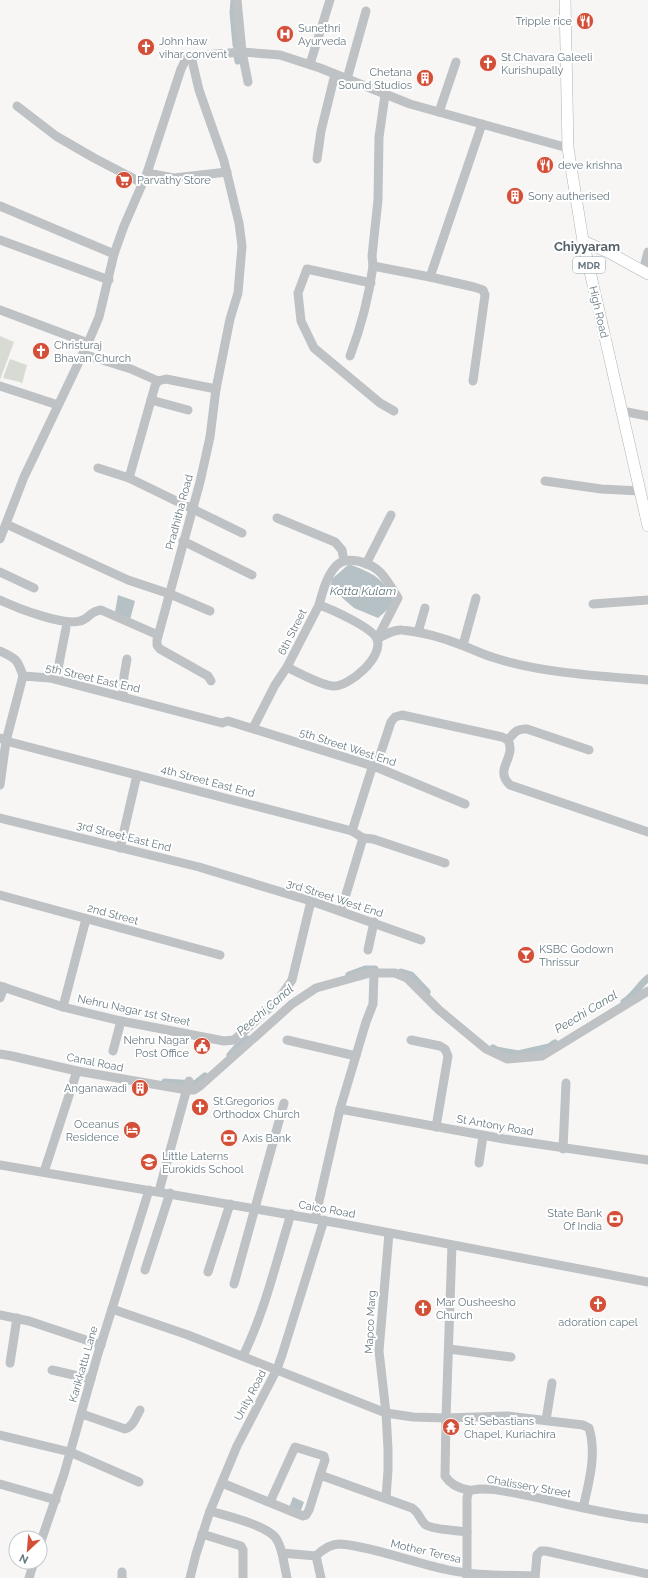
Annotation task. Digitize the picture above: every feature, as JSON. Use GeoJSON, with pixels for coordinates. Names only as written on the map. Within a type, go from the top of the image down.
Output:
{"type":"FeatureCollection","features":[{"type":"Feature","properties":{"kind":"main road","name":"High Road"},"geometry":{"type":"LineString","coordinates":[[565,0],[568,148],[583,242],[648,526]]}},
{"type":"Feature","properties":{"kind":"main road"},"geometry":{"type":"LineString","coordinates":[[583,242],[608,252],[646,272]]}},
{"type":"Feature","properties":{"kind":"street"},"geometry":{"type":"LineString","coordinates":[[237,0],[242,52],[248,82]]}},
{"type":"Feature","properties":{"kind":"street"},"geometry":{"type":"LineString","coordinates":[[310,64],[330,0]]}},
{"type":"Feature","properties":{"kind":"street"},"geometry":{"type":"LineString","coordinates":[[347,79],[366,11]]}},
{"type":"Feature","properties":{"kind":"street"},"geometry":{"type":"LineString","coordinates":[[1,536],[24,477],[83,354],[99,317],[114,254],[146,173],[180,69],[186,59],[191,56],[242,52],[272,53],[310,64],[385,94],[439,112],[568,148]]}},
{"type":"Feature","properties":{"kind":"street","name":"Pradhitha Road"},"geometry":{"type":"LineString","coordinates":[[158,635],[200,482],[210,437],[216,389],[230,319],[238,293],[242,246],[239,223],[224,161],[199,90],[191,56]]}},
{"type":"Feature","properties":{"kind":"street"},"geometry":{"type":"LineString","coordinates":[[439,112],[456,62]]}},
{"type":"Feature","properties":{"kind":"street"},"geometry":{"type":"LineString","coordinates":[[317,159],[322,123],[335,74]]}},
{"type":"Feature","properties":{"kind":"street"},"geometry":{"type":"LineString","coordinates":[[350,356],[357,338],[371,283],[373,266],[372,256],[378,200],[379,137],[385,94]]}},
{"type":"Feature","properties":{"kind":"street"},"geometry":{"type":"LineString","coordinates":[[16,106],[56,136],[142,183]]}},
{"type":"Feature","properties":{"kind":"street"},"geometry":{"type":"LineString","coordinates":[[430,277],[482,124]]}},
{"type":"Feature","properties":{"kind":"street"},"geometry":{"type":"LineString","coordinates":[[146,173],[174,178],[226,172]]}},
{"type":"Feature","properties":{"kind":"street"},"geometry":{"type":"LineString","coordinates":[[0,206],[114,254]]}},
{"type":"Feature","properties":{"kind":"street"},"geometry":{"type":"LineString","coordinates":[[0,240],[109,280]]}},
{"type":"Feature","properties":{"kind":"street"},"geometry":{"type":"LineString","coordinates":[[646,272],[648,252]]}},
{"type":"Feature","properties":{"kind":"street"},"geometry":{"type":"LineString","coordinates":[[373,266],[430,277],[482,290],[486,295],[474,381]]}},
{"type":"Feature","properties":{"kind":"street"},"geometry":{"type":"LineString","coordinates":[[371,283],[307,269],[298,293],[301,321],[314,348],[380,403],[394,411]]}},
{"type":"Feature","properties":{"kind":"street"},"geometry":{"type":"LineString","coordinates":[[0,310],[88,343]]}},
{"type":"Feature","properties":{"kind":"street"},"geometry":{"type":"LineString","coordinates":[[83,354],[131,369],[158,381],[166,379],[216,389]]}},
{"type":"Feature","properties":{"kind":"street"},"geometry":{"type":"LineString","coordinates":[[129,478],[155,386],[158,381]]}},
{"type":"Feature","properties":{"kind":"street"},"geometry":{"type":"LineString","coordinates":[[0,386],[58,405]]}},
{"type":"Feature","properties":{"kind":"street"},"geometry":{"type":"LineString","coordinates":[[151,400],[188,410]]}},
{"type":"Feature","properties":{"kind":"street"},"geometry":{"type":"LineString","coordinates":[[622,411],[648,416]]}},
{"type":"Feature","properties":{"kind":"street"},"geometry":{"type":"LineString","coordinates":[[98,468],[129,478],[192,510],[242,533]]}},
{"type":"Feature","properties":{"kind":"street"},"geometry":{"type":"LineString","coordinates":[[545,481],[601,489],[640,491]]}},
{"type":"Feature","properties":{"kind":"street"},"geometry":{"type":"LineString","coordinates":[[366,564],[391,515]]}},
{"type":"Feature","properties":{"kind":"street"},"geometry":{"type":"LineString","coordinates":[[277,518],[335,542],[342,550],[344,561]]}},
{"type":"Feature","properties":{"kind":"street"},"geometry":{"type":"LineString","coordinates":[[6,524],[128,580],[170,594],[210,611]]}},
{"type":"Feature","properties":{"kind":"street"},"geometry":{"type":"LineString","coordinates":[[183,541],[252,575]]}},
{"type":"Feature","properties":{"kind":"street"},"geometry":{"type":"LineString","coordinates":[[319,605],[326,582],[337,565],[344,561],[352,559],[366,564],[380,572],[392,587],[398,598],[377,640]]}},
{"type":"Feature","properties":{"kind":"street"},"geometry":{"type":"LineString","coordinates":[[0,572],[34,588]]}},
{"type":"Feature","properties":{"kind":"street"},"geometry":{"type":"LineString","coordinates":[[463,645],[476,598]]}},
{"type":"Feature","properties":{"kind":"street"},"geometry":{"type":"LineString","coordinates":[[0,600],[35,614],[79,622],[91,612],[101,610],[158,635],[156,645],[160,649],[202,671],[211,681]]}},
{"type":"Feature","properties":{"kind":"street"},"geometry":{"type":"LineString","coordinates":[[593,604],[648,600]]}},
{"type":"Feature","properties":{"kind":"street","name":"6th Street"},"geometry":{"type":"LineString","coordinates":[[253,728],[319,605],[336,611],[373,633],[377,640],[378,651],[370,664],[362,672],[342,684],[334,686],[325,684],[287,667]]}},
{"type":"Feature","properties":{"kind":"street"},"geometry":{"type":"LineString","coordinates":[[418,632],[425,608]]}},
{"type":"Feature","properties":{"kind":"street"},"geometry":{"type":"LineString","coordinates":[[56,680],[66,628]]}},
{"type":"Feature","properties":{"kind":"street"},"geometry":{"type":"LineString","coordinates":[[377,640],[389,633],[400,630],[418,632],[463,645],[495,658],[529,666],[599,676],[648,680]]}},
{"type":"Feature","properties":{"kind":"street"},"geometry":{"type":"LineString","coordinates":[[0,652],[11,656],[19,664],[23,676],[3,739],[0,785]]}},
{"type":"Feature","properties":{"kind":"street"},"geometry":{"type":"LineString","coordinates":[[124,697],[124,676],[127,659]]}},
{"type":"Feature","properties":{"kind":"street","name":"5th Street East End"},"geometry":{"type":"LineString","coordinates":[[23,676],[56,680],[222,723]]}},
{"type":"Feature","properties":{"kind":"street"},"geometry":{"type":"LineString","coordinates":[[352,831],[372,768],[376,767],[391,722],[395,717],[402,715],[502,737],[508,740],[511,745],[511,750],[503,773],[505,780],[510,785],[648,832]]}},
{"type":"Feature","properties":{"kind":"street","name":"5th Street West End"},"geometry":{"type":"LineString","coordinates":[[222,723],[228,721],[253,728],[376,767],[465,804]]}},
{"type":"Feature","properties":{"kind":"street"},"geometry":{"type":"LineString","coordinates":[[508,740],[521,728],[589,750]]}},
{"type":"Feature","properties":{"kind":"street","name":"4th Street East End"},"geometry":{"type":"LineString","coordinates":[[3,739],[352,831],[363,838],[373,838],[445,863]]}},
{"type":"Feature","properties":{"kind":"street"},"geometry":{"type":"LineString","coordinates":[[120,848],[138,775]]}},
{"type":"Feature","properties":{"kind":"street","name":"3rd Street East End"},"geometry":{"type":"LineString","coordinates":[[0,818],[199,867],[241,881]]}},
{"type":"Feature","properties":{"kind":"street"},"geometry":{"type":"LineString","coordinates":[[341,911],[363,838]]}},
{"type":"Feature","properties":{"kind":"street","name":"3rd Street West End"},"geometry":{"type":"LineString","coordinates":[[241,881],[311,901],[374,922],[421,940]]}},
{"type":"Feature","properties":{"kind":"street","name":"2nd Street"},"geometry":{"type":"LineString","coordinates":[[0,895],[220,955]]}},
{"type":"Feature","properties":{"kind":"street","name":"Nehru Nagar 1st Street"},"geometry":{"type":"LineString","coordinates":[[2,986],[63,1007],[120,1021],[224,1041],[234,1040],[278,1000],[292,980],[311,901]]}},
{"type":"Feature","properties":{"kind":"street","name":"Nehru Nagar 1st Street"},"geometry":{"type":"LineString","coordinates":[[63,1007],[86,919]]}},
{"type":"Feature","properties":{"kind":"street"},"geometry":{"type":"LineString","coordinates":[[368,950],[374,922]]}},
{"type":"Feature","properties":{"kind":"street"},"geometry":{"type":"LineString","coordinates":[[188,1086],[194,1090],[200,1086],[292,1004],[316,988],[370,973],[395,973],[407,978],[439,1010],[486,1049],[507,1059],[542,1056],[648,991]]}},
{"type":"Feature","properties":{"kind":"street","name":"Unity Road"},"geometry":{"type":"LineString","coordinates":[[190,1578],[210,1511],[237,1446],[277,1369],[319,1220],[340,1109],[366,1022],[373,1004],[374,973]]}},
{"type":"Feature","properties":{"kind":"street"},"geometry":{"type":"LineString","coordinates":[[0,998],[2,986]]}},
{"type":"Feature","properties":{"kind":"street"},"geometry":{"type":"LineString","coordinates":[[113,1051],[120,1021]]}},
{"type":"Feature","properties":{"kind":"street"},"geometry":{"type":"LineString","coordinates":[[287,1040],[356,1056]]}},
{"type":"Feature","properties":{"kind":"street"},"geometry":{"type":"LineString","coordinates":[[411,1040],[440,1046],[445,1049],[448,1056],[436,1127]]}},
{"type":"Feature","properties":{"kind":"street","name":"Canal Road"},"geometry":{"type":"LineString","coordinates":[[0,1054],[78,1071],[188,1086]]}},
{"type":"Feature","properties":{"kind":"street"},"geometry":{"type":"LineString","coordinates":[[44,1172],[78,1071]]}},
{"type":"Feature","properties":{"kind":"street"},"geometry":{"type":"LineString","coordinates":[[563,1149],[566,1083]]}},
{"type":"Feature","properties":{"kind":"street","name":"Karikkattu Lane"},"geometry":{"type":"LineString","coordinates":[[45,1530],[56,1500],[112,1309],[154,1191],[188,1086]]}},
{"type":"Feature","properties":{"kind":"street"},"geometry":{"type":"LineString","coordinates":[[234,1284],[284,1103]]}},
{"type":"Feature","properties":{"kind":"street","name":"St Antony Road"},"geometry":{"type":"LineString","coordinates":[[340,1109],[483,1136],[563,1149],[648,1160]]}},
{"type":"Feature","properties":{"kind":"street"},"geometry":{"type":"LineString","coordinates":[[479,1163],[483,1136]]}},
{"type":"Feature","properties":{"kind":"street","name":"Caico Road"},"geometry":{"type":"LineString","coordinates":[[0,1165],[291,1214],[648,1282]]}},
{"type":"Feature","properties":{"kind":"street"},"geometry":{"type":"LineString","coordinates":[[145,1270],[170,1194]]}},
{"type":"Feature","properties":{"kind":"street"},"geometry":{"type":"LineString","coordinates":[[208,1272],[230,1204]]}},
{"type":"Feature","properties":{"kind":"street"},"geometry":{"type":"LineString","coordinates":[[243,1356],[259,1317],[291,1214]]}},
{"type":"Feature","properties":{"kind":"street","name":"Mapco Marg"},"geometry":{"type":"LineString","coordinates":[[386,1498],[388,1470],[386,1413],[379,1351],[389,1233]]}},
{"type":"Feature","properties":{"kind":"street"},"geometry":{"type":"LineString","coordinates":[[452,1245],[445,1476],[448,1481],[454,1485],[469,1490],[467,1498],[467,1575]]}},
{"type":"Feature","properties":{"kind":"street"},"geometry":{"type":"LineString","coordinates":[[112,1309],[243,1356],[386,1413],[413,1417],[446,1418],[507,1416],[583,1425],[589,1428],[591,1434],[592,1467],[583,1508]]}},
{"type":"Feature","properties":{"kind":"street"},"geometry":{"type":"LineString","coordinates":[[0,1315],[29,1321],[101,1345]]}},
{"type":"Feature","properties":{"kind":"street"},"geometry":{"type":"LineString","coordinates":[[10,1363],[17,1318]]}},
{"type":"Feature","properties":{"kind":"street"},"geometry":{"type":"LineString","coordinates":[[449,1349],[511,1357]]}},
{"type":"Feature","properties":{"kind":"street"},"geometry":{"type":"LineString","coordinates":[[52,1370],[91,1379]]}},
{"type":"Feature","properties":{"kind":"street"},"geometry":{"type":"LineString","coordinates":[[546,1420],[552,1383]]}},
{"type":"Feature","properties":{"kind":"street"},"geometry":{"type":"LineString","coordinates":[[82,1414],[125,1429],[132,1425],[140,1410]]}},
{"type":"Feature","properties":{"kind":"street"},"geometry":{"type":"LineString","coordinates":[[0,1436],[70,1452],[139,1482]]}},
{"type":"Feature","properties":{"kind":"street"},"geometry":{"type":"LineString","coordinates":[[222,1483],[301,1516],[306,1515],[309,1510],[325,1460],[324,1456],[295,1447],[270,1502]]}},
{"type":"Feature","properties":{"kind":"street"},"geometry":{"type":"LineString","coordinates":[[320,1475],[412,1508],[418,1512],[424,1524],[430,1527],[467,1532]]}},
{"type":"Feature","properties":{"kind":"street"},"geometry":{"type":"LineString","coordinates":[[0,1484],[56,1500]]}},
{"type":"Feature","properties":{"kind":"street","name":"Chalissery Street"},"geometry":{"type":"LineString","coordinates":[[469,1490],[497,1490],[626,1517],[648,1519]]}},
{"type":"Feature","properties":{"kind":"street"},"geometry":{"type":"LineString","coordinates":[[210,1511],[258,1527],[273,1535],[278,1540],[288,1578]]}},
{"type":"Feature","properties":{"kind":"street"},"geometry":{"type":"LineString","coordinates":[[202,1534],[241,1546],[243,1550],[243,1578]]}},
{"type":"Feature","properties":{"kind":"street","name":"Mother Teresa"},"geometry":{"type":"LineString","coordinates":[[316,1556],[329,1546],[339,1544],[378,1552],[467,1575],[535,1577]]}},
{"type":"Feature","properties":{"kind":"street"},"geometry":{"type":"LineString","coordinates":[[535,1577],[537,1555],[540,1551],[546,1551],[648,1574]]}},
{"type":"Feature","properties":{"kind":"street"},"geometry":{"type":"LineString","coordinates":[[282,1553],[316,1556],[321,1578]]}},
{"type":"Feature","properties":{"kind":"shaded area"},"geometry":{"type":"Polygon","coordinates":[[[0,336],[14,342],[0,380],[0,336]]]}},
{"type":"Feature","properties":{"kind":"shaded area"},"geometry":{"type":"Polygon","coordinates":[[[10,359],[27,365],[22,384],[20,382],[3,378],[10,359]]]}},
{"type":"Feature","properties":{"kind":"water","name":"Kotta Kulam"},"geometry":{"type":"Polygon","coordinates":[[[349,564],[377,578],[391,594],[395,603],[378,618],[354,608],[330,587],[332,579],[349,564]]]}},
{"type":"Feature","properties":{"kind":"water"},"geometry":{"type":"Polygon","coordinates":[[[118,595],[135,601],[130,620],[115,612],[118,595]]]}},
{"type":"Feature","properties":{"kind":"water"},"geometry":{"type":"Polygon","coordinates":[[[293,1497],[304,1502],[300,1513],[289,1508],[293,1497]]]}},
{"type":"Feature","properties":{"kind":"waterway"},"geometry":{"type":"LineString","coordinates":[[234,0],[233,13],[236,45]]}},
{"type":"Feature","properties":{"kind":"waterway"},"geometry":{"type":"LineString","coordinates":[[237,56],[238,61]]}},
{"type":"Feature","properties":{"kind":"waterway","name":"Peechi Canal"},"geometry":{"type":"LineString","coordinates":[[349,975],[365,969],[375,969]]}},
{"type":"Feature","properties":{"kind":"waterway","name":"Peechi Canal"},"geometry":{"type":"LineString","coordinates":[[401,972],[411,975],[427,992]]}},
{"type":"Feature","properties":{"kind":"waterway","name":"Peechi Canal"},"geometry":{"type":"LineString","coordinates":[[624,1002],[631,997],[648,978]]}},
{"type":"Feature","properties":{"kind":"waterway","name":"Peechi Canal"},"geometry":{"type":"LineString","coordinates":[[230,1055],[247,1039]]}},
{"type":"Feature","properties":{"kind":"waterway","name":"Peechi Canal"},"geometry":{"type":"LineString","coordinates":[[493,1048],[496,1050],[518,1054],[549,1047],[555,1043]]}},
{"type":"Feature","properties":{"kind":"waterway","name":"Peechi Canal"},"geometry":{"type":"LineString","coordinates":[[165,1082],[195,1084],[205,1076]]}},
{"type":"Feature","properties":{"kind":"place","name":"Tripple rice"},"geometry":{"type":"Point","coordinates":[585,21]}},
{"type":"Feature","properties":{"kind":"place","name":"Sunethri Ayurveda"},"geometry":{"type":"Point","coordinates":[285,34]}},
{"type":"Feature","properties":{"kind":"place","name":"John haw vihar convent"},"geometry":{"type":"Point","coordinates":[146,47]}},
{"type":"Feature","properties":{"kind":"place","name":"St.Chavara Galeeli Kurishupally"},"geometry":{"type":"Point","coordinates":[488,63]}},
{"type":"Feature","properties":{"kind":"place","name":"Chetana Sound Studios"},"geometry":{"type":"Point","coordinates":[425,78]}},
{"type":"Feature","properties":{"kind":"place","name":"deve krishna"},"geometry":{"type":"Point","coordinates":[545,165]}},
{"type":"Feature","properties":{"kind":"place","name":"Parvathy Store"},"geometry":{"type":"Point","coordinates":[124,180]}},
{"type":"Feature","properties":{"kind":"place","name":"Sony autherised"},"geometry":{"type":"Point","coordinates":[515,196]}},
{"type":"Feature","properties":{"kind":"place","name":"Christuraj Bhavan Church"},"geometry":{"type":"Point","coordinates":[41,351]}},
{"type":"Feature","properties":{"kind":"place","name":"KSBC Godown Thrissur"},"geometry":{"type":"Point","coordinates":[526,955]}},
{"type":"Feature","properties":{"kind":"place","name":"Nehru Nagar Post Office"},"geometry":{"type":"Point","coordinates":[202,1046]}},
{"type":"Feature","properties":{"kind":"place","name":"Anganawadi"},"geometry":{"type":"Point","coordinates":[140,1088]}},
{"type":"Feature","properties":{"kind":"place","name":"St.Gregorios Orthodox Church"},"geometry":{"type":"Point","coordinates":[200,1107]}},
{"type":"Feature","properties":{"kind":"place","name":"Oceanus Residence"},"geometry":{"type":"Point","coordinates":[132,1130]}},
{"type":"Feature","properties":{"kind":"place","name":"Axis Bank"},"geometry":{"type":"Point","coordinates":[229,1138]}},
{"type":"Feature","properties":{"kind":"place","name":"Little Laterns Eurokids School"},"geometry":{"type":"Point","coordinates":[149,1162]}},
{"type":"Feature","properties":{"kind":"place","name":"State Bank Of India"},"geometry":{"type":"Point","coordinates":[615,1219]}},
{"type":"Feature","properties":{"kind":"place","name":"adoration capel"},"geometry":{"type":"Point","coordinates":[598,1304]}},
{"type":"Feature","properties":{"kind":"place","name":"Mar Ousheesho Church"},"geometry":{"type":"Point","coordinates":[423,1308]}},
{"type":"Feature","properties":{"kind":"place","name":"St. Sebastians Chapel, Kuriachira"},"geometry":{"type":"Point","coordinates":[451,1427]}},
{"type":"Feature","properties":{"kind":"district","name":"Chiyyaram"},"geometry":{"type":"Point","coordinates":[587,246]}}]}
